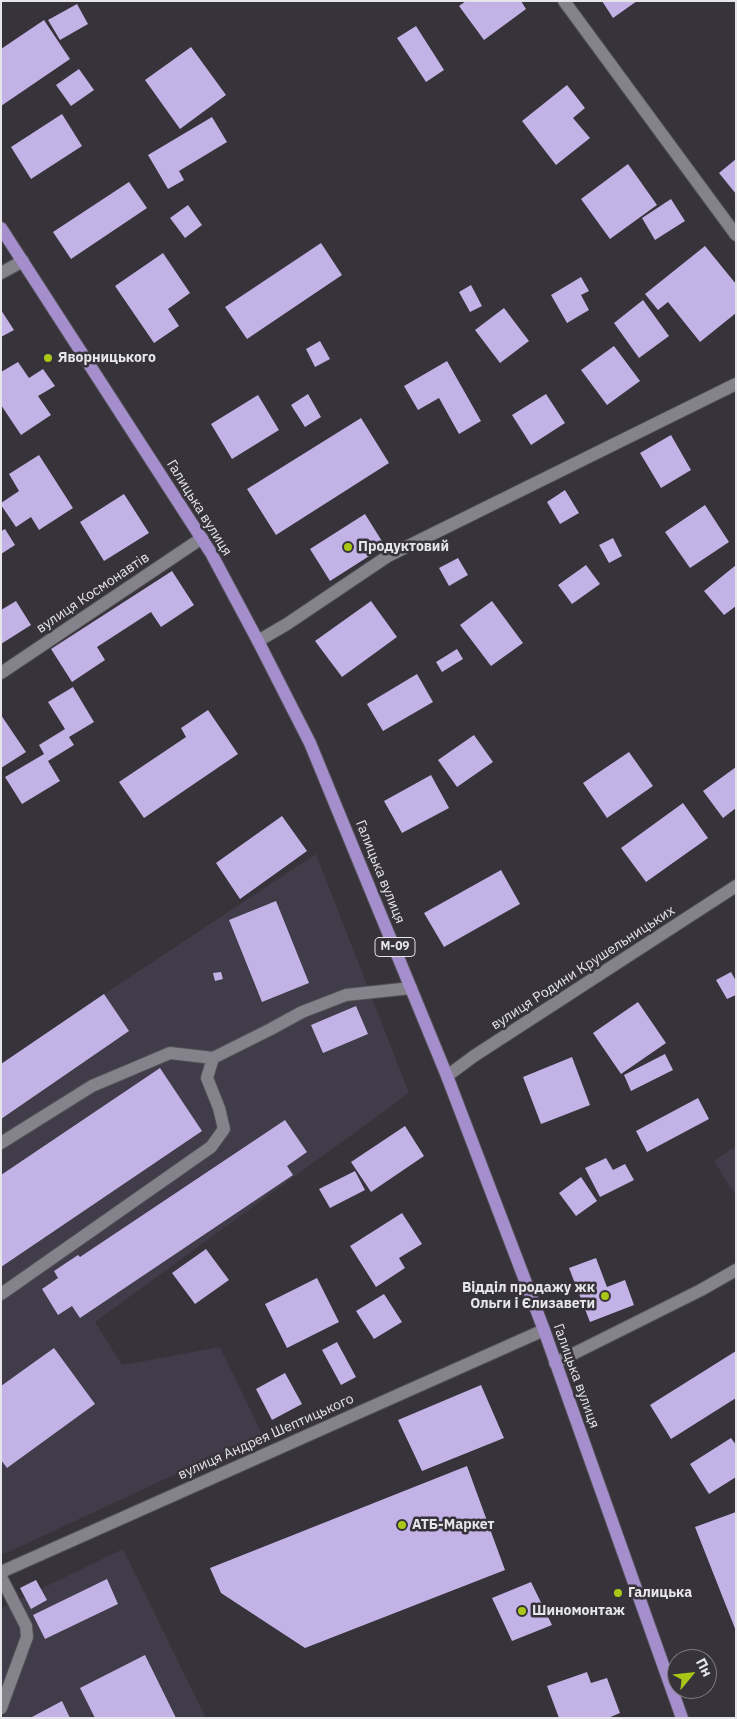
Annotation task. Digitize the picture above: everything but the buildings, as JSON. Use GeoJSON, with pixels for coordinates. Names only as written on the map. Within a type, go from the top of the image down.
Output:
{"type":"FeatureCollection","features":[{"type":"Feature","properties":{"kind":"main road","name":"Галицька вулиця"},"geometry":{"type":"LineString","coordinates":[[1,228],[202,538],[258,640],[310,743],[447,1076],[544,1330],[682,1718]]}},
{"type":"Feature","properties":{"kind":"street"},"geometry":{"type":"LineString","coordinates":[[564,1],[736,235]]}},
{"type":"Feature","properties":{"kind":"street"},"geometry":{"type":"LineString","coordinates":[[1,273],[23,261]]}},
{"type":"Feature","properties":{"kind":"street"},"geometry":{"type":"LineString","coordinates":[[258,640],[287,624],[388,556],[736,384]]}},
{"type":"Feature","properties":{"kind":"street","name":"вулиця Космонавтів"},"geometry":{"type":"LineString","coordinates":[[1,673],[202,538]]}},
{"type":"Feature","properties":{"kind":"street","name":"вулиця Родини Крушельницьких"},"geometry":{"type":"LineString","coordinates":[[447,1076],[474,1056],[736,886]]}},
{"type":"Feature","properties":{"kind":"street"},"geometry":{"type":"LineString","coordinates":[[1,1143],[92,1086],[170,1053],[213,1058],[302,1012],[346,995],[411,988]]}},
{"type":"Feature","properties":{"kind":"street"},"geometry":{"type":"LineString","coordinates":[[1,1294],[210,1147],[224,1129],[219,1108],[206,1078],[213,1058]]}},
{"type":"Feature","properties":{"kind":"street"},"geometry":{"type":"LineString","coordinates":[[555,1363],[701,1290],[736,1270]]}},
{"type":"Feature","properties":{"kind":"street","name":"вулиця Андрея Шептицького"},"geometry":{"type":"LineString","coordinates":[[1,1572],[544,1330]]}},
{"type":"Feature","properties":{"kind":"street"},"geometry":{"type":"LineString","coordinates":[[1,1577],[26,1626],[27,1637],[1,1708]]}},
{"type":"Feature","properties":{"kind":"shaded area"},"geometry":{"type":"Polygon","coordinates":[[[316,854],[409,1093],[95,1322],[122,1365],[220,1347],[262,1434],[4,1554],[1,1551],[1,1064],[316,854]]]}},
{"type":"Feature","properties":{"kind":"shaded area"},"geometry":{"type":"Polygon","coordinates":[[[736,1146],[736,1196],[714,1161],[736,1146]]]}},
{"type":"Feature","properties":{"kind":"shaded area"},"geometry":{"type":"Polygon","coordinates":[[[123,1549],[206,1718],[1,1718],[1,1608],[123,1549]]]}},
{"type":"Feature","properties":{"kind":"place","name":"Яворницького"},"geometry":{"type":"Point","coordinates":[48,358]}},
{"type":"Feature","properties":{"kind":"place","name":"Продуктовий"},"geometry":{"type":"Point","coordinates":[348,547]}},
{"type":"Feature","properties":{"kind":"place","name":"Відділ продажу жк Ольги і Єлизавети"},"geometry":{"type":"Point","coordinates":[605,1296]}},
{"type":"Feature","properties":{"kind":"place","name":"ATБ-Маркет"},"geometry":{"type":"Point","coordinates":[402,1525]}},
{"type":"Feature","properties":{"kind":"place","name":"Галицька"},"geometry":{"type":"Point","coordinates":[618,1593]}},
{"type":"Feature","properties":{"kind":"place","name":"Шиномонтаж"},"geometry":{"type":"Point","coordinates":[522,1611]}}]}
